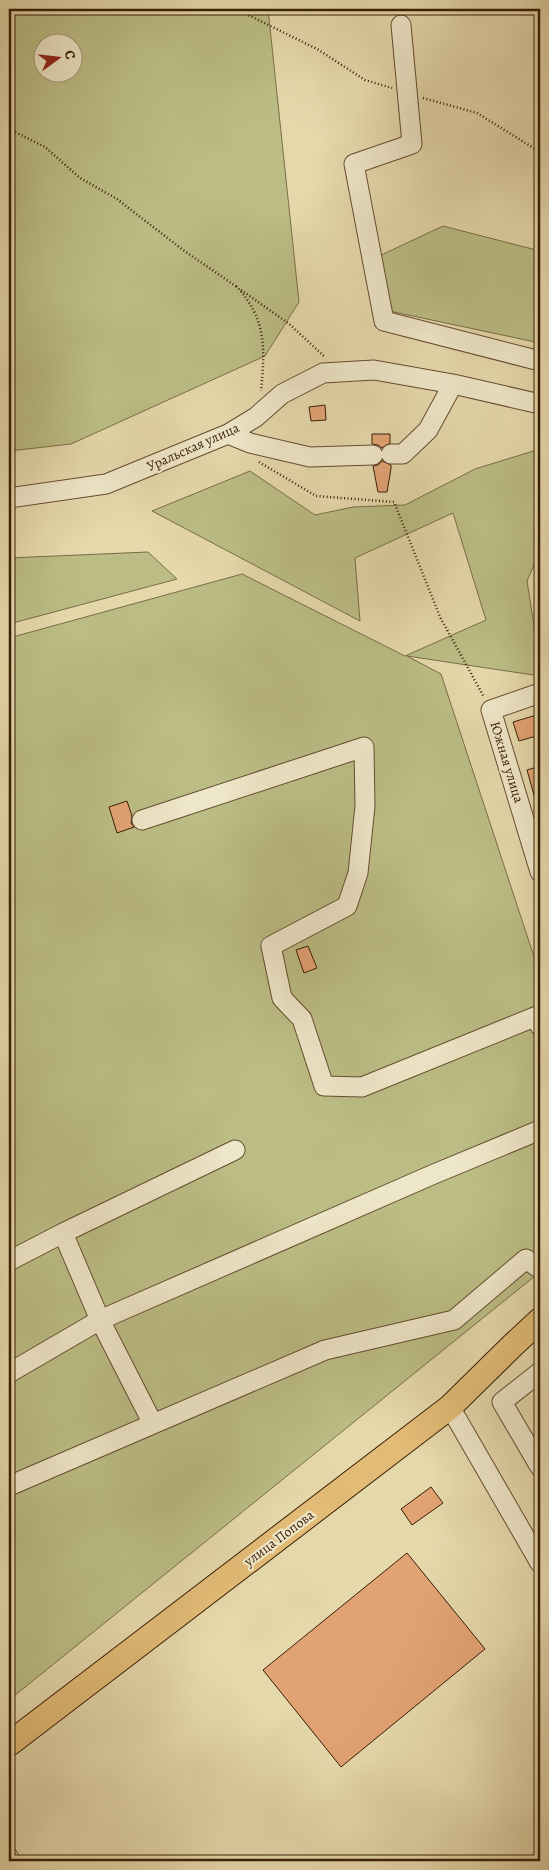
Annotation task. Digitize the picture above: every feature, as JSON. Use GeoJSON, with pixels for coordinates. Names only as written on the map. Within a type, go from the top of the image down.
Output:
{"type":"FeatureCollection","features":[{"type":"Feature","properties":{"kind":"main road","name":"улица Попова"},"geometry":{"type":"LineString","coordinates":[[9,1744],[450,1407],[540,1320]]}},
{"type":"Feature","properties":{"kind":"street"},"geometry":{"type":"LineString","coordinates":[[401,25],[412,144],[354,164],[384,321],[540,361]]}},
{"type":"Feature","properties":{"kind":"street","name":"Уральская улица"},"geometry":{"type":"LineString","coordinates":[[9,499],[106,484],[228,434],[256,417],[282,394],[323,373],[374,370],[453,384],[540,403]]}},
{"type":"Feature","properties":{"kind":"street"},"geometry":{"type":"LineString","coordinates":[[228,434],[250,443],[310,457],[403,454],[428,430],[453,384]]}},
{"type":"Feature","properties":{"kind":"street"},"geometry":{"type":"LineString","coordinates":[[491,710],[540,693]]}},
{"type":"Feature","properties":{"kind":"street","name":"Южная улица"},"geometry":{"type":"LineString","coordinates":[[491,710],[540,872]]}},
{"type":"Feature","properties":{"kind":"street"},"geometry":{"type":"LineString","coordinates":[[142,820],[364,747],[365,806],[358,873],[347,906],[271,946],[282,998],[302,1019],[324,1086],[362,1087],[537,1016],[540,1026]]}},
{"type":"Feature","properties":{"kind":"street"},"geometry":{"type":"LineString","coordinates":[[9,1372],[100,1320],[540,1130]]}},
{"type":"Feature","properties":{"kind":"street"},"geometry":{"type":"LineString","coordinates":[[9,1261],[235,1150]]}},
{"type":"Feature","properties":{"kind":"street"},"geometry":{"type":"LineString","coordinates":[[64,1233],[100,1320],[153,1424]]}},
{"type":"Feature","properties":{"kind":"street"},"geometry":{"type":"LineString","coordinates":[[9,1486],[325,1350],[454,1320],[526,1259],[540,1269]]}},
{"type":"Feature","properties":{"kind":"street"},"geometry":{"type":"LineString","coordinates":[[539,1375],[502,1402],[540,1467]]}},
{"type":"Feature","properties":{"kind":"street"},"geometry":{"type":"LineString","coordinates":[[450,1407],[540,1563]]}},
{"type":"Feature","properties":{"kind":"path"},"geometry":{"type":"LineString","coordinates":[[236,9],[317,49],[365,80],[477,113],[540,152]]}},
{"type":"Feature","properties":{"kind":"path"},"geometry":{"type":"LineString","coordinates":[[9,129],[45,147],[80,178],[117,199],[183,250],[288,323],[340,372]]}},
{"type":"Feature","properties":{"kind":"path"},"geometry":{"type":"LineString","coordinates":[[236,286],[248,298],[261,325],[265,356],[260,409],[256,417]]}},
{"type":"Feature","properties":{"kind":"path"},"geometry":{"type":"LineString","coordinates":[[250,443],[246,454],[316,496],[394,502],[440,617],[491,710]]}},
{"type":"Feature","properties":{"kind":"green space"},"geometry":{"type":"Polygon","coordinates":[[[9,9],[268,9],[299,302],[265,356],[71,444],[9,451],[9,9]]]}},
{"type":"Feature","properties":{"kind":"green space"},"geometry":{"type":"Polygon","coordinates":[[[443,226],[540,251],[540,343],[380,309],[377,257],[443,226]]]}},
{"type":"Feature","properties":{"kind":"green space"},"geometry":{"type":"Polygon","coordinates":[[[540,449],[540,551],[527,581],[540,664],[540,676],[407,656],[441,674],[540,975],[540,1272],[9,1700],[9,638],[242,574],[405,656],[486,620],[453,513],[355,558],[360,621],[152,511],[250,471],[315,515],[353,507],[405,505],[475,469],[540,449]]]}},
{"type":"Feature","properties":{"kind":"green space"},"geometry":{"type":"Polygon","coordinates":[[[148,552],[177,579],[9,624],[9,558],[148,552]]]}},
{"type":"Feature","properties":{"kind":"building"},"geometry":{"type":"Polygon","coordinates":[[[325,405],[326,420],[311,421],[309,407],[325,405]]]}},
{"type":"Feature","properties":{"kind":"building"},"geometry":{"type":"Polygon","coordinates":[[[372,434],[390,434],[390,443],[382,448],[372,444],[372,434]]]}},
{"type":"Feature","properties":{"kind":"building"},"geometry":{"type":"Polygon","coordinates":[[[382,461],[391,465],[387,492],[378,492],[373,466],[378,465],[382,461]]]}},
{"type":"Feature","properties":{"kind":"building"},"geometry":{"type":"Polygon","coordinates":[[[540,714],[540,735],[519,741],[513,722],[540,714]]]}},
{"type":"Feature","properties":{"kind":"building"},"geometry":{"type":"Polygon","coordinates":[[[540,766],[540,805],[537,806],[527,770],[540,766]]]}},
{"type":"Feature","properties":{"kind":"building"},"geometry":{"type":"Polygon","coordinates":[[[127,801],[132,816],[131,823],[134,827],[117,833],[109,807],[127,801]]]}},
{"type":"Feature","properties":{"kind":"building"},"geometry":{"type":"Polygon","coordinates":[[[308,946],[317,968],[304,973],[296,950],[308,946]]]}},
{"type":"Feature","properties":{"kind":"building"},"geometry":{"type":"Polygon","coordinates":[[[431,1487],[443,1503],[412,1525],[401,1509],[431,1487]]]}},
{"type":"Feature","properties":{"kind":"building"},"geometry":{"type":"Polygon","coordinates":[[[407,1553],[485,1649],[341,1767],[263,1670],[407,1553]]]}}]}
